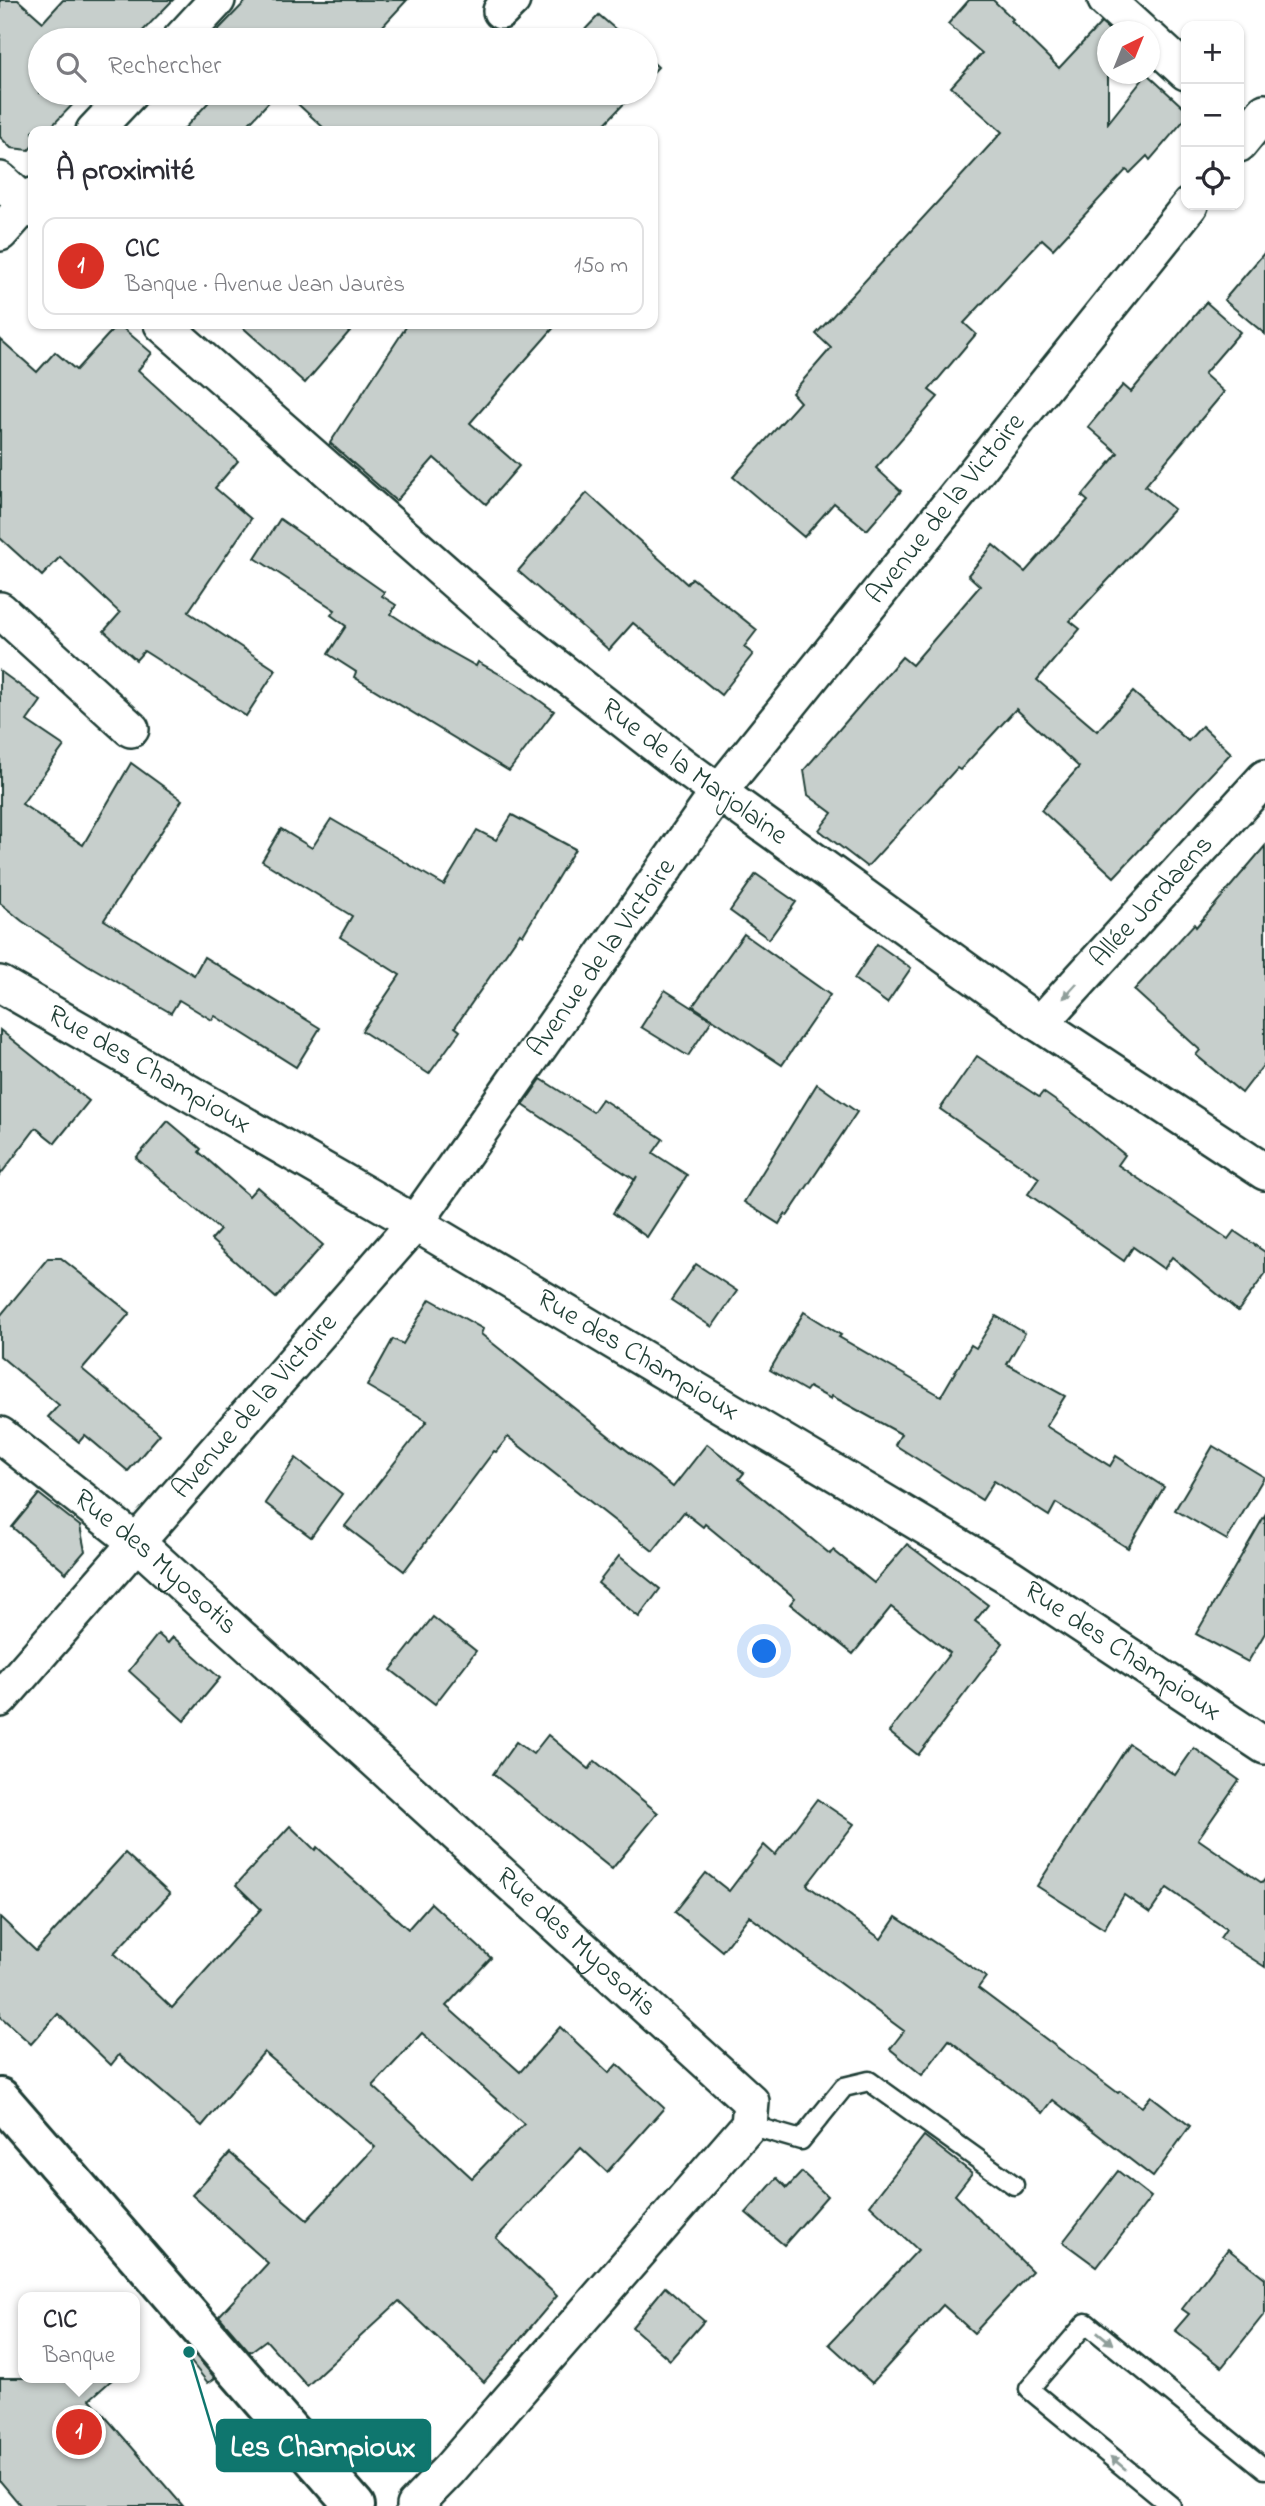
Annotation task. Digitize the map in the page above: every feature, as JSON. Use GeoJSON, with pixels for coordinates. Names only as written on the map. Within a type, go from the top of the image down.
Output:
{"type":"FeatureCollection","features":[{"type":"Feature","properties":{"kind":"main road"},"geometry":{"type":"LineString","coordinates":[[0,2098],[355,2506]]}},
{"type":"Feature","properties":{"kind":"street"},"geometry":{"type":"LineString","coordinates":[[191,28],[217,0]]}},
{"type":"Feature","properties":{"kind":"street"},"geometry":{"type":"LineString","coordinates":[[1106,0],[1129,21]]}},
{"type":"Feature","properties":{"kind":"street"},"geometry":{"type":"LineString","coordinates":[[1160,48],[1181,67]]}},
{"type":"Feature","properties":{"kind":"street"},"geometry":{"type":"LineString","coordinates":[[99,126],[119,105]]}},
{"type":"Feature","properties":{"kind":"street"},"geometry":{"type":"LineString","coordinates":[[0,180],[28,201]]}},
{"type":"Feature","properties":{"kind":"street"},"geometry":{"type":"LineString","coordinates":[[0,233],[28,206]]}},
{"type":"Feature","properties":{"kind":"street","name":"Avenue de la Victoire"},"geometry":{"type":"LineString","coordinates":[[0,1699],[415,1223],[718,793],[1186,210]]}},
{"type":"Feature","properties":{"kind":"street","name":"Rue de la Marjolaine"},"geometry":{"type":"LineString","coordinates":[[168,329],[524,642],[718,793],[1041,1024],[1265,1172]]}},
{"type":"Feature","properties":{"kind":"street"},"geometry":{"type":"LineString","coordinates":[[0,610],[131,729]]}},
{"type":"Feature","properties":{"kind":"street","name":"Allée Jordaens"},"geometry":{"type":"LineString","coordinates":[[1041,1024],[1265,778]]}},
{"type":"Feature","properties":{"kind":"street","name":"Rue des Champioux"},"geometry":{"type":"LineString","coordinates":[[0,984],[415,1223],[1010,1577],[1265,1746]]}},
{"type":"Feature","properties":{"kind":"street","name":"Rue des Myosotis"},"geometry":{"type":"LineString","coordinates":[[0,1435],[136,1542],[751,2102],[749,2125]]}},
{"type":"Feature","properties":{"kind":"street"},"geometry":{"type":"LineString","coordinates":[[414,2506],[458,2460],[749,2125]]}},
{"type":"Feature","properties":{"kind":"lane"},"geometry":{"type":"LineString","coordinates":[[749,2125],[801,2140],[844,2087],[869,2081],[1014,2185]]}},
{"type":"Feature","properties":{"kind":"lane"},"geometry":{"type":"LineString","coordinates":[[1171,2506],[1028,2389],[1086,2323],[1265,2469]]}},
{"type":"Feature","properties":{"kind":"building"},"geometry":{"type":"Polygon","coordinates":[[[0,0],[18,0],[43,22],[63,0],[173,0],[146,28],[28,28],[28,105],[72,105],[52,126],[28,126],[28,150],[11,148],[0,137],[0,0]]]}},
{"type":"Feature","properties":{"kind":"building"},"geometry":{"type":"Polygon","coordinates":[[[247,0],[407,0],[381,28],[220,28],[247,0]]]}},
{"type":"Feature","properties":{"kind":"building"},"geometry":{"type":"Polygon","coordinates":[[[969,0],[993,0],[1059,68],[1097,27],[1097,84],[1108,84],[1108,123],[1139,84],[1158,84],[1181,105],[1181,124],[1150,160],[1147,156],[1130,173],[1126,170],[1053,249],[1042,239],[964,323],[976,334],[929,390],[938,397],[876,468],[901,491],[867,530],[834,503],[804,537],[733,477],[800,402],[792,393],[831,348],[816,334],[1002,132],[951,87],[982,53],[948,24],[969,0]]]}},
{"type":"Feature","properties":{"kind":"building"},"geometry":{"type":"Polygon","coordinates":[[[599,15],[614,28],[587,28],[599,15]]]}},
{"type":"Feature","properties":{"kind":"building"},"geometry":{"type":"Polygon","coordinates":[[[206,105],[266,105],[247,126],[187,126],[206,105]]]}},
{"type":"Feature","properties":{"kind":"building"},"geometry":{"type":"Polygon","coordinates":[[[299,105],[623,105],[603,126],[322,126],[299,105]]]}},
{"type":"Feature","properties":{"kind":"building"},"geometry":{"type":"Polygon","coordinates":[[[1265,252],[1265,334],[1224,300],[1265,252]]]}},
{"type":"Feature","properties":{"kind":"building"},"geometry":{"type":"Polygon","coordinates":[[[1206,302],[1240,332],[1204,374],[1224,392],[1145,486],[1174,509],[1070,621],[1080,629],[1037,680],[1097,731],[1133,692],[1188,741],[1202,726],[1231,753],[1114,877],[1041,810],[1079,767],[1016,709],[960,770],[957,768],[867,867],[819,830],[832,813],[808,795],[804,770],[902,657],[912,665],[980,586],[968,575],[993,545],[1025,572],[1088,501],[1082,496],[1118,453],[1088,427],[1123,385],[1131,392],[1206,302]]]}},
{"type":"Feature","properties":{"kind":"building"},"geometry":{"type":"Polygon","coordinates":[[[113,329],[124,329],[152,353],[138,370],[238,461],[215,488],[251,519],[188,612],[276,670],[246,716],[144,651],[136,660],[104,631],[120,613],[60,557],[42,576],[0,538],[0,339],[37,372],[55,352],[76,370],[113,329]]]}},
{"type":"Feature","properties":{"kind":"building"},"geometry":{"type":"Polygon","coordinates":[[[245,329],[352,329],[305,383],[245,329]]]}},
{"type":"Feature","properties":{"kind":"building"},"geometry":{"type":"Polygon","coordinates":[[[405,329],[553,329],[470,423],[519,466],[486,504],[434,458],[396,501],[330,443],[405,329]]]}},
{"type":"Feature","properties":{"kind":"building"},"geometry":{"type":"Polygon","coordinates":[[[587,493],[687,584],[692,578],[757,630],[744,647],[753,654],[721,695],[633,623],[609,650],[518,571],[587,493]]]}},
{"type":"Feature","properties":{"kind":"building"},"geometry":{"type":"Polygon","coordinates":[[[280,519],[384,592],[382,596],[396,605],[391,614],[476,666],[478,662],[517,684],[554,711],[509,771],[354,677],[356,672],[328,654],[346,626],[331,615],[335,610],[255,558],[280,519]]]}},
{"type":"Feature","properties":{"kind":"building"},"geometry":{"type":"Polygon","coordinates":[[[0,671],[41,701],[27,721],[64,746],[22,804],[83,845],[131,763],[182,800],[104,920],[194,975],[204,957],[320,1028],[296,1067],[215,1016],[212,1020],[179,1000],[171,1013],[88,965],[0,903],[0,671]]]}},
{"type":"Feature","properties":{"kind":"building"},"geometry":{"type":"Polygon","coordinates":[[[512,815],[575,849],[523,935],[520,933],[455,1027],[460,1031],[429,1074],[362,1031],[400,975],[340,937],[352,916],[262,861],[281,829],[312,848],[331,819],[444,885],[477,830],[496,840],[512,815]]]}},
{"type":"Feature","properties":{"kind":"building"},"geometry":{"type":"Polygon","coordinates":[[[1265,846],[1265,1063],[1242,1093],[1196,1055],[1200,1050],[1134,990],[1194,924],[1196,927],[1265,846]]]}},
{"type":"Feature","properties":{"kind":"building"},"geometry":{"type":"Polygon","coordinates":[[[756,874],[796,902],[769,939],[730,911],[756,874]]]}},
{"type":"Feature","properties":{"kind":"building"},"geometry":{"type":"Polygon","coordinates":[[[744,934],[830,995],[782,1065],[693,1006],[744,934]]]}},
{"type":"Feature","properties":{"kind":"building"},"geometry":{"type":"Polygon","coordinates":[[[877,944],[911,968],[887,1003],[854,979],[877,944]]]}},
{"type":"Feature","properties":{"kind":"building"},"geometry":{"type":"Polygon","coordinates":[[[665,990],[712,1020],[688,1056],[641,1027],[665,990]]]}},
{"type":"Feature","properties":{"kind":"building"},"geometry":{"type":"Polygon","coordinates":[[[0,1030],[89,1101],[55,1143],[36,1128],[0,1175],[0,1030]]]}},
{"type":"Feature","properties":{"kind":"building"},"geometry":{"type":"Polygon","coordinates":[[[977,1056],[1039,1097],[1043,1092],[1073,1113],[1125,1155],[1118,1165],[1228,1239],[1234,1231],[1265,1252],[1265,1274],[1238,1311],[1172,1257],[1164,1269],[1133,1247],[1124,1261],[1028,1194],[1039,1178],[940,1109],[977,1056]]]}},
{"type":"Feature","properties":{"kind":"building"},"geometry":{"type":"Polygon","coordinates":[[[541,1079],[593,1112],[602,1099],[663,1139],[653,1153],[687,1175],[647,1237],[613,1213],[635,1180],[523,1105],[541,1079]]]}},
{"type":"Feature","properties":{"kind":"building"},"geometry":{"type":"Polygon","coordinates":[[[817,1084],[857,1112],[788,1215],[785,1214],[779,1224],[744,1202],[817,1084]]]}},
{"type":"Feature","properties":{"kind":"building"},"geometry":{"type":"Polygon","coordinates":[[[168,1121],[249,1196],[257,1187],[323,1245],[276,1298],[211,1240],[220,1230],[136,1158],[168,1121]]]}},
{"type":"Feature","properties":{"kind":"building"},"geometry":{"type":"Polygon","coordinates":[[[48,1258],[61,1258],[130,1313],[82,1369],[160,1434],[128,1471],[85,1435],[79,1442],[48,1417],[59,1405],[0,1356],[0,1316],[48,1258]]]}},
{"type":"Feature","properties":{"kind":"building"},"geometry":{"type":"Polygon","coordinates":[[[696,1264],[737,1291],[712,1327],[671,1300],[696,1264]]]}},
{"type":"Feature","properties":{"kind":"building"},"geometry":{"type":"Polygon","coordinates":[[[430,1299],[483,1329],[481,1334],[673,1487],[707,1444],[744,1473],[739,1479],[830,1554],[833,1550],[874,1583],[907,1544],[988,1605],[975,1621],[1003,1643],[918,1755],[889,1732],[950,1653],[891,1607],[853,1654],[790,1604],[795,1598],[705,1524],[703,1527],[684,1512],[653,1551],[508,1437],[496,1452],[494,1451],[404,1571],[345,1526],[427,1421],[367,1386],[393,1339],[403,1344],[430,1299]]]}},
{"type":"Feature","properties":{"kind":"building"},"geometry":{"type":"Polygon","coordinates":[[[804,1312],[841,1335],[839,1337],[941,1396],[971,1345],[976,1348],[996,1316],[1025,1333],[1007,1364],[1065,1396],[1046,1426],[1110,1466],[1116,1456],[1164,1487],[1128,1548],[1056,1503],[1049,1516],[994,1481],[982,1500],[895,1445],[901,1434],[832,1396],[831,1399],[809,1387],[806,1391],[770,1370],[804,1312]]]}},
{"type":"Feature","properties":{"kind":"building"},"geometry":{"type":"Polygon","coordinates":[[[1213,1446],[1264,1477],[1227,1540],[1175,1510],[1213,1446]]]}},
{"type":"Feature","properties":{"kind":"building"},"geometry":{"type":"Polygon","coordinates":[[[296,1458],[342,1494],[311,1537],[265,1503],[296,1458]]]}},
{"type":"Feature","properties":{"kind":"building"},"geometry":{"type":"Polygon","coordinates":[[[39,1494],[80,1526],[85,1551],[66,1573],[12,1527],[39,1494]]]}},
{"type":"Feature","properties":{"kind":"building"},"geometry":{"type":"Polygon","coordinates":[[[1265,1515],[1265,1633],[1248,1662],[1196,1634],[1265,1515]]]}},
{"type":"Feature","properties":{"kind":"building"},"geometry":{"type":"Polygon","coordinates":[[[619,1556],[660,1589],[639,1617],[598,1583],[619,1556]]]}},
{"type":"Feature","properties":{"kind":"building"},"geometry":{"type":"Polygon","coordinates":[[[433,1617],[476,1651],[435,1704],[391,1670],[433,1617]]]}},
{"type":"Feature","properties":{"kind":"building"},"geometry":{"type":"Polygon","coordinates":[[[158,1634],[168,1643],[173,1637],[220,1678],[184,1721],[129,1671],[158,1634]]]}},
{"type":"Feature","properties":{"kind":"building"},"geometry":{"type":"Polygon","coordinates":[[[548,1735],[589,1769],[595,1761],[658,1813],[612,1869],[493,1774],[516,1742],[533,1754],[548,1735]]]}},
{"type":"Feature","properties":{"kind":"building"},"geometry":{"type":"Polygon","coordinates":[[[1129,1744],[1175,1775],[1194,1748],[1239,1780],[1198,1839],[1262,1883],[1265,1879],[1265,1967],[1220,1938],[1226,1929],[1167,1888],[1150,1913],[1124,1895],[1104,1929],[1037,1886],[1129,1744]]]}},
{"type":"Feature","properties":{"kind":"building"},"geometry":{"type":"Polygon","coordinates":[[[817,1799],[854,1824],[807,1885],[881,1939],[896,1917],[986,1977],[978,1988],[1118,2093],[1120,2091],[1142,2107],[1151,2096],[1190,2126],[1153,2177],[1053,2100],[1043,2113],[949,2040],[922,2075],[890,2049],[904,2031],[749,1916],[722,1951],[675,1912],[706,1873],[729,1891],[764,1845],[775,1855],[817,1799]]]}},
{"type":"Feature","properties":{"kind":"building"},"geometry":{"type":"Polygon","coordinates":[[[290,1826],[408,1929],[431,1903],[491,1958],[446,2006],[520,2072],[560,2027],[609,2073],[617,2064],[664,2108],[607,2172],[581,2148],[496,2238],[557,2296],[484,2382],[399,2301],[307,2386],[266,2340],[250,2352],[219,2316],[268,2263],[192,2195],[230,2153],[307,2220],[375,2147],[264,2052],[202,2126],[119,2055],[111,2065],[58,2014],[31,2044],[0,2016],[0,1917],[36,1951],[125,1853],[170,1894],[114,1953],[172,2008],[261,1909],[236,1885],[290,1826]],[[422,2033],[373,2086],[472,2178],[524,2124],[422,2033]]]}},
{"type":"Feature","properties":{"kind":"building"},"geometry":{"type":"Polygon","coordinates":[[[924,2136],[972,2173],[955,2195],[1032,2271],[974,2333],[943,2305],[872,2383],[829,2344],[918,2250],[870,2205],[924,2136]]]}},
{"type":"Feature","properties":{"kind":"building"},"geometry":{"type":"Polygon","coordinates":[[[1118,2171],[1151,2197],[1097,2267],[1063,2242],[1118,2171]]]}},
{"type":"Feature","properties":{"kind":"building"},"geometry":{"type":"Polygon","coordinates":[[[802,2172],[827,2196],[784,2245],[746,2213],[777,2178],[787,2188],[802,2172]]]}},
{"type":"Feature","properties":{"kind":"building"},"geometry":{"type":"Polygon","coordinates":[[[1228,2249],[1265,2278],[1265,2313],[1222,2367],[1175,2330],[1189,2314],[1182,2309],[1228,2249]]]}},
{"type":"Feature","properties":{"kind":"building"},"geometry":{"type":"Polygon","coordinates":[[[665,2287],[704,2321],[670,2360],[632,2327],[665,2287]]]}},
{"type":"Feature","properties":{"kind":"building"},"geometry":{"type":"Polygon","coordinates":[[[189,2348],[215,2378],[208,2383],[184,2353],[189,2348]]]}},
{"type":"Feature","properties":{"kind":"building"},"geometry":{"type":"Polygon","coordinates":[[[0,2378],[18,2378],[18,2383],[108,2383],[90,2399],[183,2506],[21,2506],[0,2481],[0,2378]]]}},
{"type":"Feature","properties":{"kind":"place","name":"Les Champioux"},"geometry":{"type":"Point","coordinates":[189,2352]}},
{"type":"Feature","properties":{"kind":"place","name":"CIC"},"geometry":{"type":"Point","coordinates":[79,2432]}}]}
